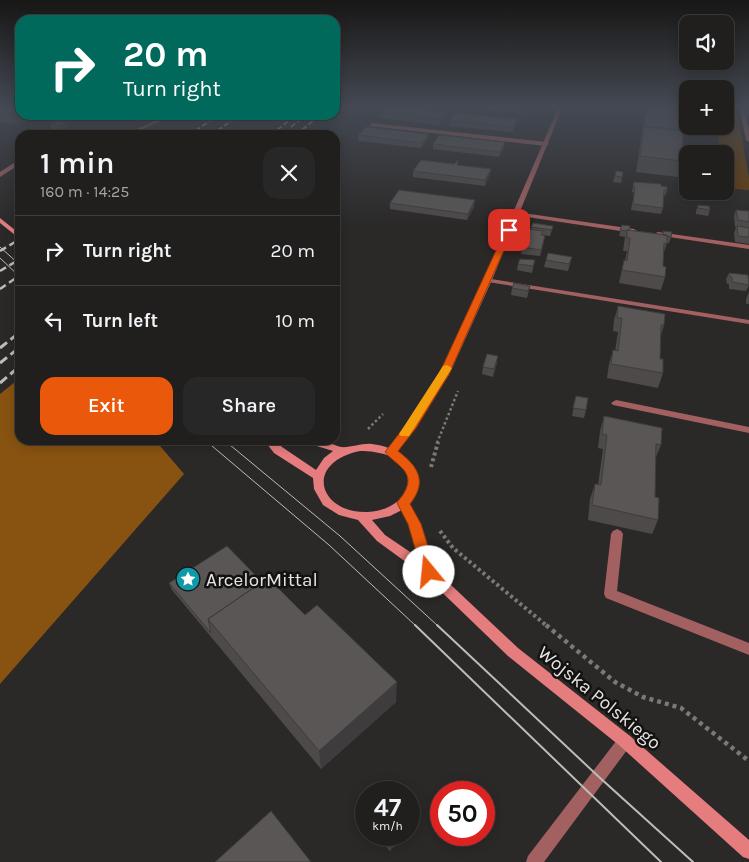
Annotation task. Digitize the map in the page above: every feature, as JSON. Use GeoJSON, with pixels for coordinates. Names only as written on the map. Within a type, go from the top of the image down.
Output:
{"type":"FeatureCollection","features":[{"type":"Feature","properties":{"kind":"main road"},"geometry":{"type":"LineString","coordinates":[[0,220],[15,232]]}},
{"type":"Feature","properties":{"kind":"main road"},"geometry":{"type":"LineString","coordinates":[[274,445],[278,450],[318,476]]}},
{"type":"Feature","properties":{"kind":"main road"},"geometry":{"type":"LineString","coordinates":[[324,445],[344,451]]}},
{"type":"Feature","properties":{"kind":"main road"},"geometry":{"type":"LineString","coordinates":[[368,447],[391,452],[409,466],[414,484],[410,494],[403,503],[384,513],[361,516],[343,512],[329,504],[319,489],[318,476],[325,463],[344,451],[368,447]]}},
{"type":"Feature","properties":{"kind":"main road"},"geometry":{"type":"LineString","coordinates":[[403,503],[415,524],[429,572]]}},
{"type":"Feature","properties":{"kind":"main road","name":"Wojska Polskiego"},"geometry":{"type":"LineString","coordinates":[[361,516],[381,538],[429,572],[513,652],[625,741],[749,851]]}},
{"type":"Feature","properties":{"kind":"street"},"geometry":{"type":"LineString","coordinates":[[391,452],[412,425],[444,374],[488,280],[545,146]]}},
{"type":"Feature","properties":{"kind":"street"},"geometry":{"type":"LineString","coordinates":[[0,175],[15,165]]}},
{"type":"Feature","properties":{"kind":"street"},"geometry":{"type":"LineString","coordinates":[[516,214],[642,232]]}},
{"type":"Feature","properties":{"kind":"street"},"geometry":{"type":"LineString","coordinates":[[651,233],[749,247]]}},
{"type":"Feature","properties":{"kind":"street"},"geometry":{"type":"LineString","coordinates":[[488,280],[749,322]]}},
{"type":"Feature","properties":{"kind":"street"},"geometry":{"type":"LineString","coordinates":[[616,403],[749,430]]}},
{"type":"Feature","properties":{"kind":"street"},"geometry":{"type":"LineString","coordinates":[[617,534],[610,594],[749,649]]}},
{"type":"Feature","properties":{"kind":"street"},"geometry":{"type":"LineString","coordinates":[[534,862],[625,741]]}},
{"type":"Feature","properties":{"kind":"path"},"geometry":{"type":"LineString","coordinates":[[432,476],[434,448],[455,403],[460,385]]}},
{"type":"Feature","properties":{"kind":"path"},"geometry":{"type":"LineString","coordinates":[[437,527],[453,548],[615,682],[642,697],[681,708],[749,762]]}},
{"type":"Feature","properties":{"kind":"shaded area"},"geometry":{"type":"Polygon","coordinates":[[[734,146],[743,146],[749,178],[749,190],[734,189],[734,146]]]}},
{"type":"Feature","properties":{"kind":"shaded area"},"geometry":{"type":"Polygon","coordinates":[[[15,382],[15,445],[159,445],[184,474],[0,684],[0,394],[15,382]]]}},
{"type":"Feature","properties":{"kind":"building"},"geometry":{"type":"Polygon","coordinates":[[[452,146],[503,146],[500,152],[452,146]]]}},
{"type":"Feature","properties":{"kind":"building"},"geometry":{"type":"Polygon","coordinates":[[[641,146],[679,146],[679,161],[640,156],[641,146]]]}},
{"type":"Feature","properties":{"kind":"building"},"geometry":{"type":"Polygon","coordinates":[[[421,160],[454,164],[458,160],[457,165],[491,169],[485,180],[413,171],[421,160]]]}},
{"type":"Feature","properties":{"kind":"building"},"geometry":{"type":"Polygon","coordinates":[[[616,171],[623,172],[622,177],[615,176],[616,171]]]}},
{"type":"Feature","properties":{"kind":"building"},"geometry":{"type":"Polygon","coordinates":[[[634,182],[661,184],[661,186],[667,187],[667,190],[664,190],[663,208],[633,204],[634,182]]]}},
{"type":"Feature","properties":{"kind":"building"},"geometry":{"type":"Polygon","coordinates":[[[399,190],[475,200],[468,214],[390,203],[399,190]]]}},
{"type":"Feature","properties":{"kind":"building"},"geometry":{"type":"Polygon","coordinates":[[[698,205],[709,206],[710,210],[698,208],[698,205]]]}},
{"type":"Feature","properties":{"kind":"building"},"geometry":{"type":"Polygon","coordinates":[[[736,210],[749,211],[749,222],[738,220],[736,210]]]}},
{"type":"Feature","properties":{"kind":"building"},"geometry":{"type":"Polygon","coordinates":[[[533,223],[553,226],[552,230],[531,227],[533,223]]]}},
{"type":"Feature","properties":{"kind":"building"},"geometry":{"type":"Polygon","coordinates":[[[622,225],[630,226],[630,230],[620,230],[622,225]]]}},
{"type":"Feature","properties":{"kind":"building"},"geometry":{"type":"Polygon","coordinates":[[[737,226],[749,228],[749,237],[738,236],[737,226]]]}},
{"type":"Feature","properties":{"kind":"building"},"geometry":{"type":"Polygon","coordinates":[[[528,229],[543,231],[541,235],[545,236],[541,250],[522,247],[529,233],[526,233],[528,229]]]}},
{"type":"Feature","properties":{"kind":"building"},"geometry":{"type":"Polygon","coordinates":[[[627,230],[667,235],[667,244],[664,243],[663,266],[666,267],[665,277],[622,270],[624,260],[627,261],[630,238],[627,238],[627,230]]]}},
{"type":"Feature","properties":{"kind":"building"},"geometry":{"type":"Polygon","coordinates":[[[663,231],[672,232],[671,237],[663,235],[663,231]]]}},
{"type":"Feature","properties":{"kind":"building"},"geometry":{"type":"Polygon","coordinates":[[[548,253],[572,257],[569,264],[546,260],[548,253]]]}},
{"type":"Feature","properties":{"kind":"building"},"geometry":{"type":"Polygon","coordinates":[[[520,259],[535,260],[533,266],[518,264],[520,259]]]}},
{"type":"Feature","properties":{"kind":"building"},"geometry":{"type":"Polygon","coordinates":[[[729,273],[748,275],[749,285],[732,282],[732,277],[730,277],[729,273]]]}},
{"type":"Feature","properties":{"kind":"building"},"geometry":{"type":"Polygon","coordinates":[[[514,283],[530,286],[528,291],[512,288],[514,283]]]}},
{"type":"Feature","properties":{"kind":"building"},"geometry":{"type":"Polygon","coordinates":[[[618,306],[665,314],[664,325],[661,325],[660,359],[663,359],[663,373],[611,364],[613,350],[618,351],[622,318],[617,318],[618,306]]]}},
{"type":"Feature","properties":{"kind":"building"},"geometry":{"type":"Polygon","coordinates":[[[487,354],[498,356],[494,369],[483,367],[487,354]]]}},
{"type":"Feature","properties":{"kind":"building"},"geometry":{"type":"Polygon","coordinates":[[[576,396],[588,398],[586,410],[573,408],[576,396]]]}},
{"type":"Feature","properties":{"kind":"building"},"geometry":{"type":"Polygon","coordinates":[[[604,416],[662,428],[661,445],[656,444],[655,497],[659,498],[658,520],[592,505],[595,484],[601,485],[607,435],[602,434],[604,416]]]}},
{"type":"Feature","properties":{"kind":"building"},"geometry":{"type":"Polygon","coordinates":[[[227,546],[262,582],[208,619],[211,633],[169,583],[227,546]]]}},
{"type":"Feature","properties":{"kind":"building"},"geometry":{"type":"Polygon","coordinates":[[[268,578],[305,615],[317,605],[397,682],[319,751],[208,619],[268,578]]]}},
{"type":"Feature","properties":{"kind":"building"},"geometry":{"type":"Polygon","coordinates":[[[271,811],[311,862],[215,862],[271,811]]]}},
{"type":"Feature","properties":{"kind":"tram line"},"geometry":{"type":"LineString","coordinates":[[0,247],[15,260]]}},
{"type":"Feature","properties":{"kind":"tram line"},"geometry":{"type":"LineString","coordinates":[[0,258],[15,272]]}},
{"type":"Feature","properties":{"kind":"tram line"},"geometry":{"type":"LineString","coordinates":[[211,445],[329,545],[416,626]]}},
{"type":"Feature","properties":{"kind":"tram line"},"geometry":{"type":"LineString","coordinates":[[230,445],[340,536],[438,626]]}},
{"type":"Feature","properties":{"kind":"tram line"},"geometry":{"type":"LineString","coordinates":[[415,625],[661,862]]}},
{"type":"Feature","properties":{"kind":"tram line"},"geometry":{"type":"LineString","coordinates":[[437,625],[693,862]]}},
{"type":"Feature","properties":{"kind":"railway"},"geometry":{"type":"LineString","coordinates":[[0,251],[15,242]]}},
{"type":"Feature","properties":{"kind":"railway"},"geometry":{"type":"LineString","coordinates":[[0,271],[15,262]]}},
{"type":"Feature","properties":{"kind":"railway"},"geometry":{"type":"LineString","coordinates":[[0,289],[15,278]]}},
{"type":"Feature","properties":{"kind":"railway"},"geometry":{"type":"LineString","coordinates":[[0,348],[15,336]]}},
{"type":"Feature","properties":{"kind":"railway"},"geometry":{"type":"LineString","coordinates":[[0,363],[15,351]]}},
{"type":"Feature","properties":{"kind":"railway"},"geometry":{"type":"LineString","coordinates":[[0,383],[15,370]]}},
{"type":"Feature","properties":{"kind":"slow traffic"},"geometry":{"type":"LineString","coordinates":[[405,434],[447,368]]}},
{"type":"Feature","properties":{"kind":"place","name":"ArcelorMittal"},"geometry":{"type":"Point","coordinates":[188,579]}},
{"type":"Feature","properties":{"kind":"route"},"geometry":{"type":"LineString","coordinates":[[429,572],[415,524],[403,503],[410,494],[414,484],[413,475],[409,466],[391,452],[412,425],[444,374],[509,230]]}}]}
